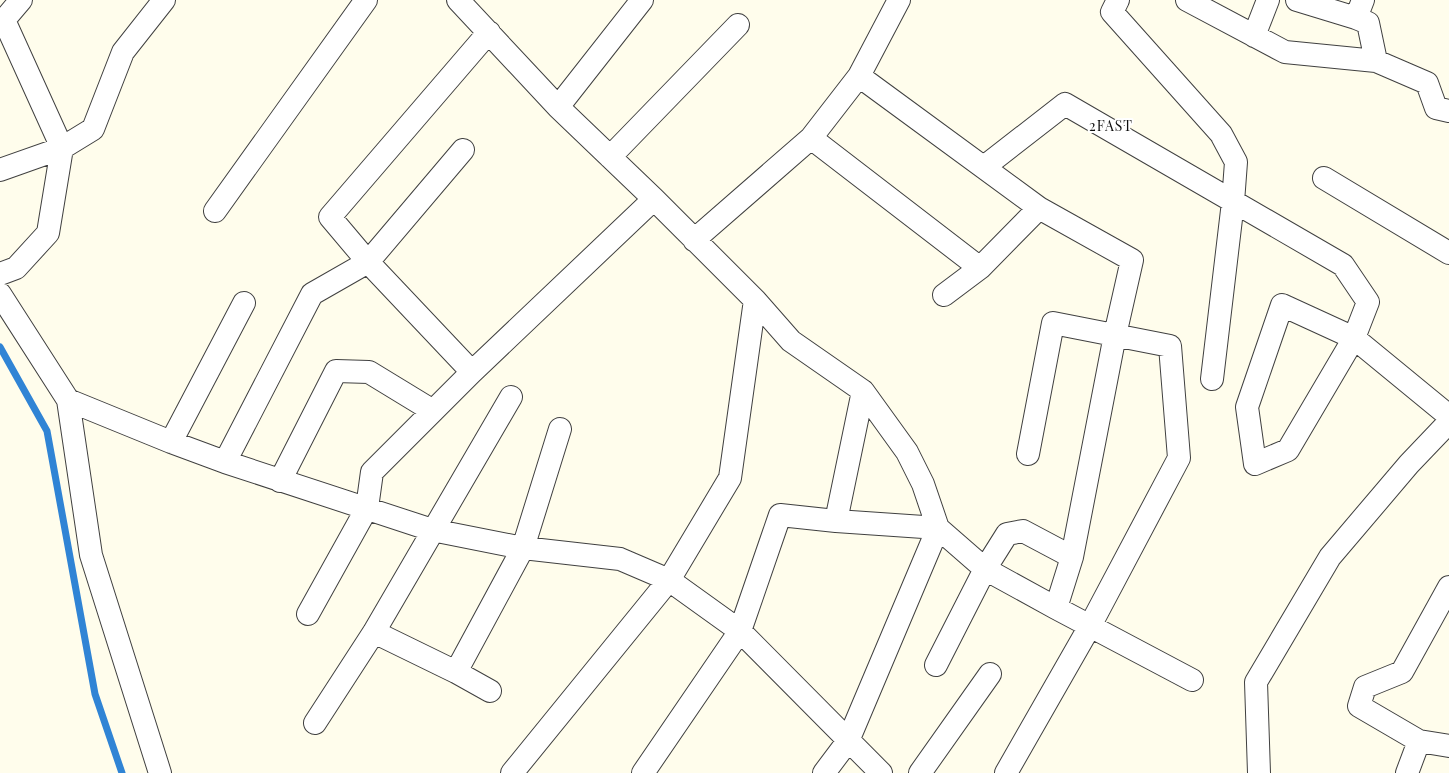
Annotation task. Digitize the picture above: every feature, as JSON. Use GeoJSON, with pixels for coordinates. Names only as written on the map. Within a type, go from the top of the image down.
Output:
{"type":"FeatureCollection","features":[{"type":"Feature","properties":{"kind":"street"},"geometry":{"type":"LineString","coordinates":[[0,274],[16,268],[48,233],[62,148],[2,21],[21,0]]}},
{"type":"Feature","properties":{"kind":"street"},"geometry":{"type":"LineString","coordinates":[[0,170],[62,148],[93,129],[123,52],[164,0]]}},
{"type":"Feature","properties":{"kind":"street"},"geometry":{"type":"LineString","coordinates":[[215,211],[366,0]]}},
{"type":"Feature","properties":{"kind":"street"},"geometry":{"type":"LineString","coordinates":[[458,0],[558,107],[654,199],[755,300],[791,341],[863,391],[907,452],[923,484],[938,528],[985,569],[1192,680]]}},
{"type":"Feature","properties":{"kind":"street"},"geometry":{"type":"LineString","coordinates":[[694,240],[811,138],[858,76],[899,0]]}},
{"type":"Feature","properties":{"kind":"street"},"geometry":{"type":"LineString","coordinates":[[1118,0],[1112,12],[1221,134],[1236,162],[1233,202],[1212,379]]}},
{"type":"Feature","properties":{"kind":"street"},"geometry":{"type":"LineString","coordinates":[[1187,0],[1285,52],[1376,61],[1427,83],[1436,108],[1449,111]]}},
{"type":"Feature","properties":{"kind":"street"},"geometry":{"type":"LineString","coordinates":[[1254,36],[1268,0]]}},
{"type":"Feature","properties":{"kind":"street"},"geometry":{"type":"LineString","coordinates":[[1297,0],[1359,9],[1368,23],[1376,61]]}},
{"type":"Feature","properties":{"kind":"street"},"geometry":{"type":"LineString","coordinates":[[558,107],[634,2]]}},
{"type":"Feature","properties":{"kind":"street"},"geometry":{"type":"LineString","coordinates":[[610,157],[738,25]]}},
{"type":"Feature","properties":{"kind":"street"},"geometry":{"type":"LineString","coordinates":[[472,372],[368,262],[330,217],[488,32]]}},
{"type":"Feature","properties":{"kind":"street"},"geometry":{"type":"LineString","coordinates":[[858,76],[1039,208],[1132,260],[1115,336],[1072,557],[1056,608]]}},
{"type":"Feature","properties":{"kind":"street"},"geometry":{"type":"LineString","coordinates":[[984,167],[1065,104],[1343,265],[1368,302],[1354,338],[1288,450],[1255,464],[1247,407],[1282,305],[1354,338],[1449,416]]}},
{"type":"Feature","properties":{"kind":"street"},"geometry":{"type":"LineString","coordinates":[[811,138],[980,268]]}},
{"type":"Feature","properties":{"kind":"street"},"geometry":{"type":"LineString","coordinates":[[225,462],[312,294],[368,262],[463,150]]}},
{"type":"Feature","properties":{"kind":"street"},"geometry":{"type":"LineString","coordinates":[[1324,178],[1449,253]]}},
{"type":"Feature","properties":{"kind":"street"},"geometry":{"type":"LineString","coordinates":[[308,614],[367,508],[372,472],[472,372],[654,199]]}},
{"type":"Feature","properties":{"kind":"street"},"geometry":{"type":"LineString","coordinates":[[944,295],[980,268],[1039,208]]}},
{"type":"Feature","properties":{"kind":"street"},"geometry":{"type":"LineString","coordinates":[[0,294],[68,400],[91,555],[160,773]]}},
{"type":"Feature","properties":{"kind":"street"},"geometry":{"type":"LineString","coordinates":[[512,773],[669,580],[730,478],[755,300]]}},
{"type":"Feature","properties":{"kind":"street"},"geometry":{"type":"LineString","coordinates":[[171,442],[244,303]]}},
{"type":"Feature","properties":{"kind":"street"},"geometry":{"type":"LineString","coordinates":[[1006,773],[1090,626],[1179,458],[1170,346],[1053,323],[1028,454]]}},
{"type":"Feature","properties":{"kind":"street"},"geometry":{"type":"LineString","coordinates":[[280,480],[336,371],[369,372],[433,412]]}},
{"type":"Feature","properties":{"kind":"street"},"geometry":{"type":"LineString","coordinates":[[836,521],[863,391]]}},
{"type":"Feature","properties":{"kind":"street"},"geometry":{"type":"LineString","coordinates":[[315,723],[374,632],[510,397]]}},
{"type":"Feature","properties":{"kind":"street"},"geometry":{"type":"LineString","coordinates":[[68,400],[171,442],[225,462],[432,530],[523,548],[620,559],[669,580],[740,630],[881,773]]}},
{"type":"Feature","properties":{"kind":"street"},"geometry":{"type":"LineString","coordinates":[[1259,773],[1256,682],[1330,557],[1409,464],[1449,422]]}},
{"type":"Feature","properties":{"kind":"street"},"geometry":{"type":"LineString","coordinates":[[456,672],[523,548],[560,429]]}},
{"type":"Feature","properties":{"kind":"street"},"geometry":{"type":"LineString","coordinates":[[643,773],[740,630],[780,515],[836,521],[938,528]]}},
{"type":"Feature","properties":{"kind":"street"},"geometry":{"type":"LineString","coordinates":[[824,773],[848,741],[938,528]]}},
{"type":"Feature","properties":{"kind":"street"},"geometry":{"type":"LineString","coordinates":[[936,665],[985,569],[1007,534],[1024,531],[1072,557]]}},
{"type":"Feature","properties":{"kind":"street"},"geometry":{"type":"LineString","coordinates":[[1449,587],[1402,672],[1365,687],[1359,706],[1418,741],[1449,746]]}},
{"type":"Feature","properties":{"kind":"street"},"geometry":{"type":"LineString","coordinates":[[374,632],[456,672],[490,691]]}},
{"type":"Feature","properties":{"kind":"street"},"geometry":{"type":"LineString","coordinates":[[920,773],[990,674]]}},
{"type":"Feature","properties":{"kind":"street"},"geometry":{"type":"LineString","coordinates":[[1407,773],[1418,741]]}},
{"type":"Feature","properties":{"kind":"waterway"},"geometry":{"type":"LineString","coordinates":[[0,347],[47,431],[95,694],[122,773]]}},
{"type":"Feature","properties":{"kind":"district","name":"2FAST"},"geometry":{"type":"Point","coordinates":[1111,126]}}]}
